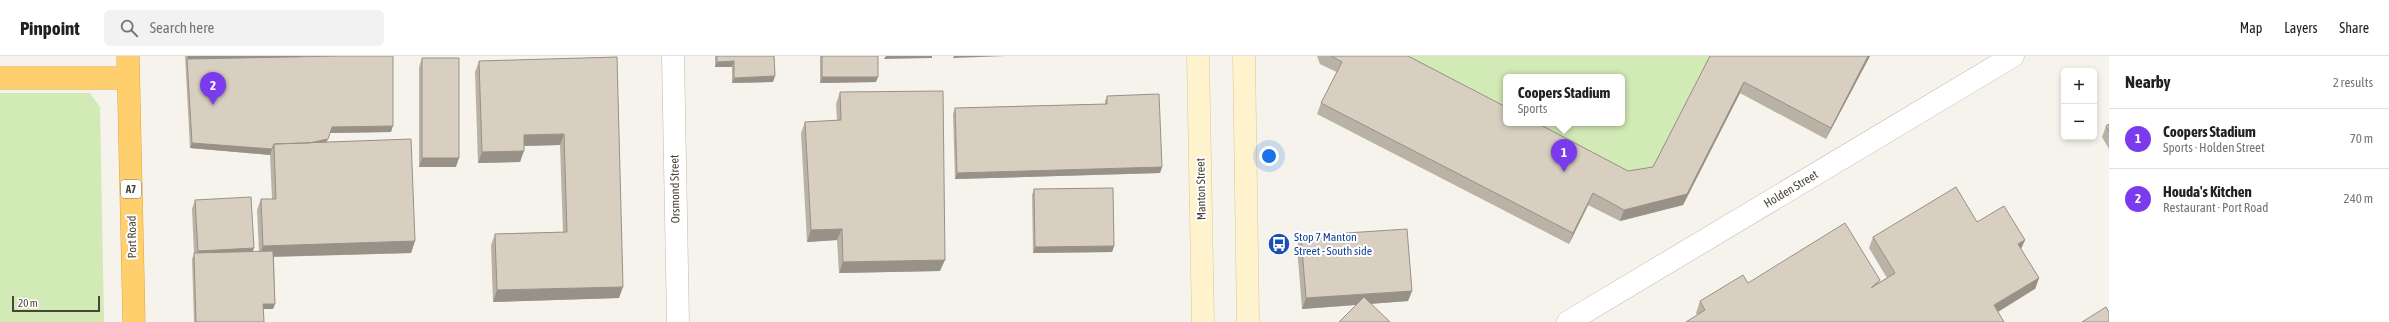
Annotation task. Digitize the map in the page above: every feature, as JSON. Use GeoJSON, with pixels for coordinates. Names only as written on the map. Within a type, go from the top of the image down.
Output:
{"type":"FeatureCollection","features":[{"type":"Feature","properties":{"kind":"highway","name":"Port Road"},"geometry":{"type":"LineString","coordinates":[[128,56],[134,322]]}},
{"type":"Feature","properties":{"kind":"highway"},"geometry":{"type":"LineString","coordinates":[[0,78],[128,78]]}},
{"type":"Feature","properties":{"kind":"main road","name":"Manton Street"},"geometry":{"type":"LineString","coordinates":[[1198,56],[1203,322]]}},
{"type":"Feature","properties":{"kind":"main road"},"geometry":{"type":"LineString","coordinates":[[1244,56],[1248,322]]}},
{"type":"Feature","properties":{"kind":"street","name":"Orsmond Street"},"geometry":{"type":"LineString","coordinates":[[673,56],[678,322]]}},
{"type":"Feature","properties":{"kind":"street","name":"Holden Street"},"geometry":{"type":"LineString","coordinates":[[1568,322],[2013,56]]}},
{"type":"Feature","properties":{"kind":"green space"},"geometry":{"type":"Polygon","coordinates":[[[1317,56],[1870,56],[1826,139],[1740,93],[1683,205],[1620,221],[1589,205],[1569,244],[1317,114],[1338,73],[1320,64],[1317,56]]]}},
{"type":"Feature","properties":{"kind":"green space"},"geometry":{"type":"Polygon","coordinates":[[[0,93],[90,93],[100,107],[104,322],[0,322],[0,93]]]}},
{"type":"Feature","properties":{"kind":"building"},"geometry":{"type":"Polygon","coordinates":[[[393,56],[393,126],[332,127],[328,139],[309,143],[274,144],[272,149],[192,143],[187,59],[393,56]]]}},
{"type":"Feature","properties":{"kind":"building"},"geometry":{"type":"Polygon","coordinates":[[[717,56],[774,56],[775,76],[734,78],[734,61],[717,62],[717,56]]]}},
{"type":"Feature","properties":{"kind":"building"},"geometry":{"type":"Polygon","coordinates":[[[822,56],[878,56],[878,77],[822,77],[822,56]]]}},
{"type":"Feature","properties":{"kind":"building"},"geometry":{"type":"Polygon","coordinates":[[[1331,56],[1408,56],[1503,105],[1503,126],[1543,126],[1628,171],[1653,167],[1710,56],[1868,56],[1831,128],[1744,82],[1687,194],[1624,210],[1593,193],[1573,233],[1321,103],[1342,62],[1331,56]]]}},
{"type":"Feature","properties":{"kind":"building"},"geometry":{"type":"Polygon","coordinates":[[[617,57],[623,287],[497,290],[495,234],[567,232],[564,134],[524,135],[524,151],[482,152],[479,61],[617,57]]]}},
{"type":"Feature","properties":{"kind":"building"},"geometry":{"type":"Polygon","coordinates":[[[422,58],[459,58],[459,158],[422,158],[422,58]]]}},
{"type":"Feature","properties":{"kind":"building"},"geometry":{"type":"Polygon","coordinates":[[[943,91],[945,260],[843,262],[842,229],[811,230],[805,122],[841,120],[840,92],[943,91]]]}},
{"type":"Feature","properties":{"kind":"building"},"geometry":{"type":"Polygon","coordinates":[[[1159,94],[1162,167],[957,173],[955,108],[1107,104],[1107,96],[1159,94]]]}},
{"type":"Feature","properties":{"kind":"building"},"geometry":{"type":"Polygon","coordinates":[[[2109,124],[2109,132],[2106,126],[2109,124]]]}},
{"type":"Feature","properties":{"kind":"building"},"geometry":{"type":"Polygon","coordinates":[[[411,139],[415,241],[263,246],[261,199],[276,199],[274,144],[411,139]]]}},
{"type":"Feature","properties":{"kind":"building"},"geometry":{"type":"Polygon","coordinates":[[[1956,187],[1977,222],[2004,206],[2025,240],[2018,244],[2039,278],[1994,305],[2004,322],[1686,322],[1705,310],[1700,301],[1743,275],[1748,283],[1845,223],[1880,280],[1871,288],[1895,273],[1873,237],[1956,187]]]}},
{"type":"Feature","properties":{"kind":"building"},"geometry":{"type":"Polygon","coordinates":[[[1113,188],[1114,246],[1035,247],[1034,189],[1113,188]]]}},
{"type":"Feature","properties":{"kind":"building"},"geometry":{"type":"Polygon","coordinates":[[[251,197],[254,248],[198,251],[195,200],[251,197]]]}},
{"type":"Feature","properties":{"kind":"building"},"geometry":{"type":"Polygon","coordinates":[[[1407,229],[1412,291],[1306,298],[1301,236],[1407,229]]]}},
{"type":"Feature","properties":{"kind":"building"},"geometry":{"type":"Polygon","coordinates":[[[273,251],[275,304],[263,304],[264,322],[196,322],[194,253],[273,251]]]}},
{"type":"Feature","properties":{"kind":"building"},"geometry":{"type":"Polygon","coordinates":[[[1364,297],[1390,322],[1339,322],[1364,297]]]}},
{"type":"Feature","properties":{"kind":"building"},"geometry":{"type":"Polygon","coordinates":[[[2106,307],[2109,312],[2109,322],[2082,322],[2106,307]]]}},
{"type":"Feature","properties":{"kind":"place","name":"Houda's Kitchen"},"geometry":{"type":"Point","coordinates":[213,105]}},
{"type":"Feature","properties":{"kind":"place","name":"Coopers Stadium"},"geometry":{"type":"Point","coordinates":[1564,172]}},
{"type":"Feature","properties":{"kind":"place","name":"Stop 7 Manton Street - South side"},"geometry":{"type":"Point","coordinates":[1279,244]}}]}
